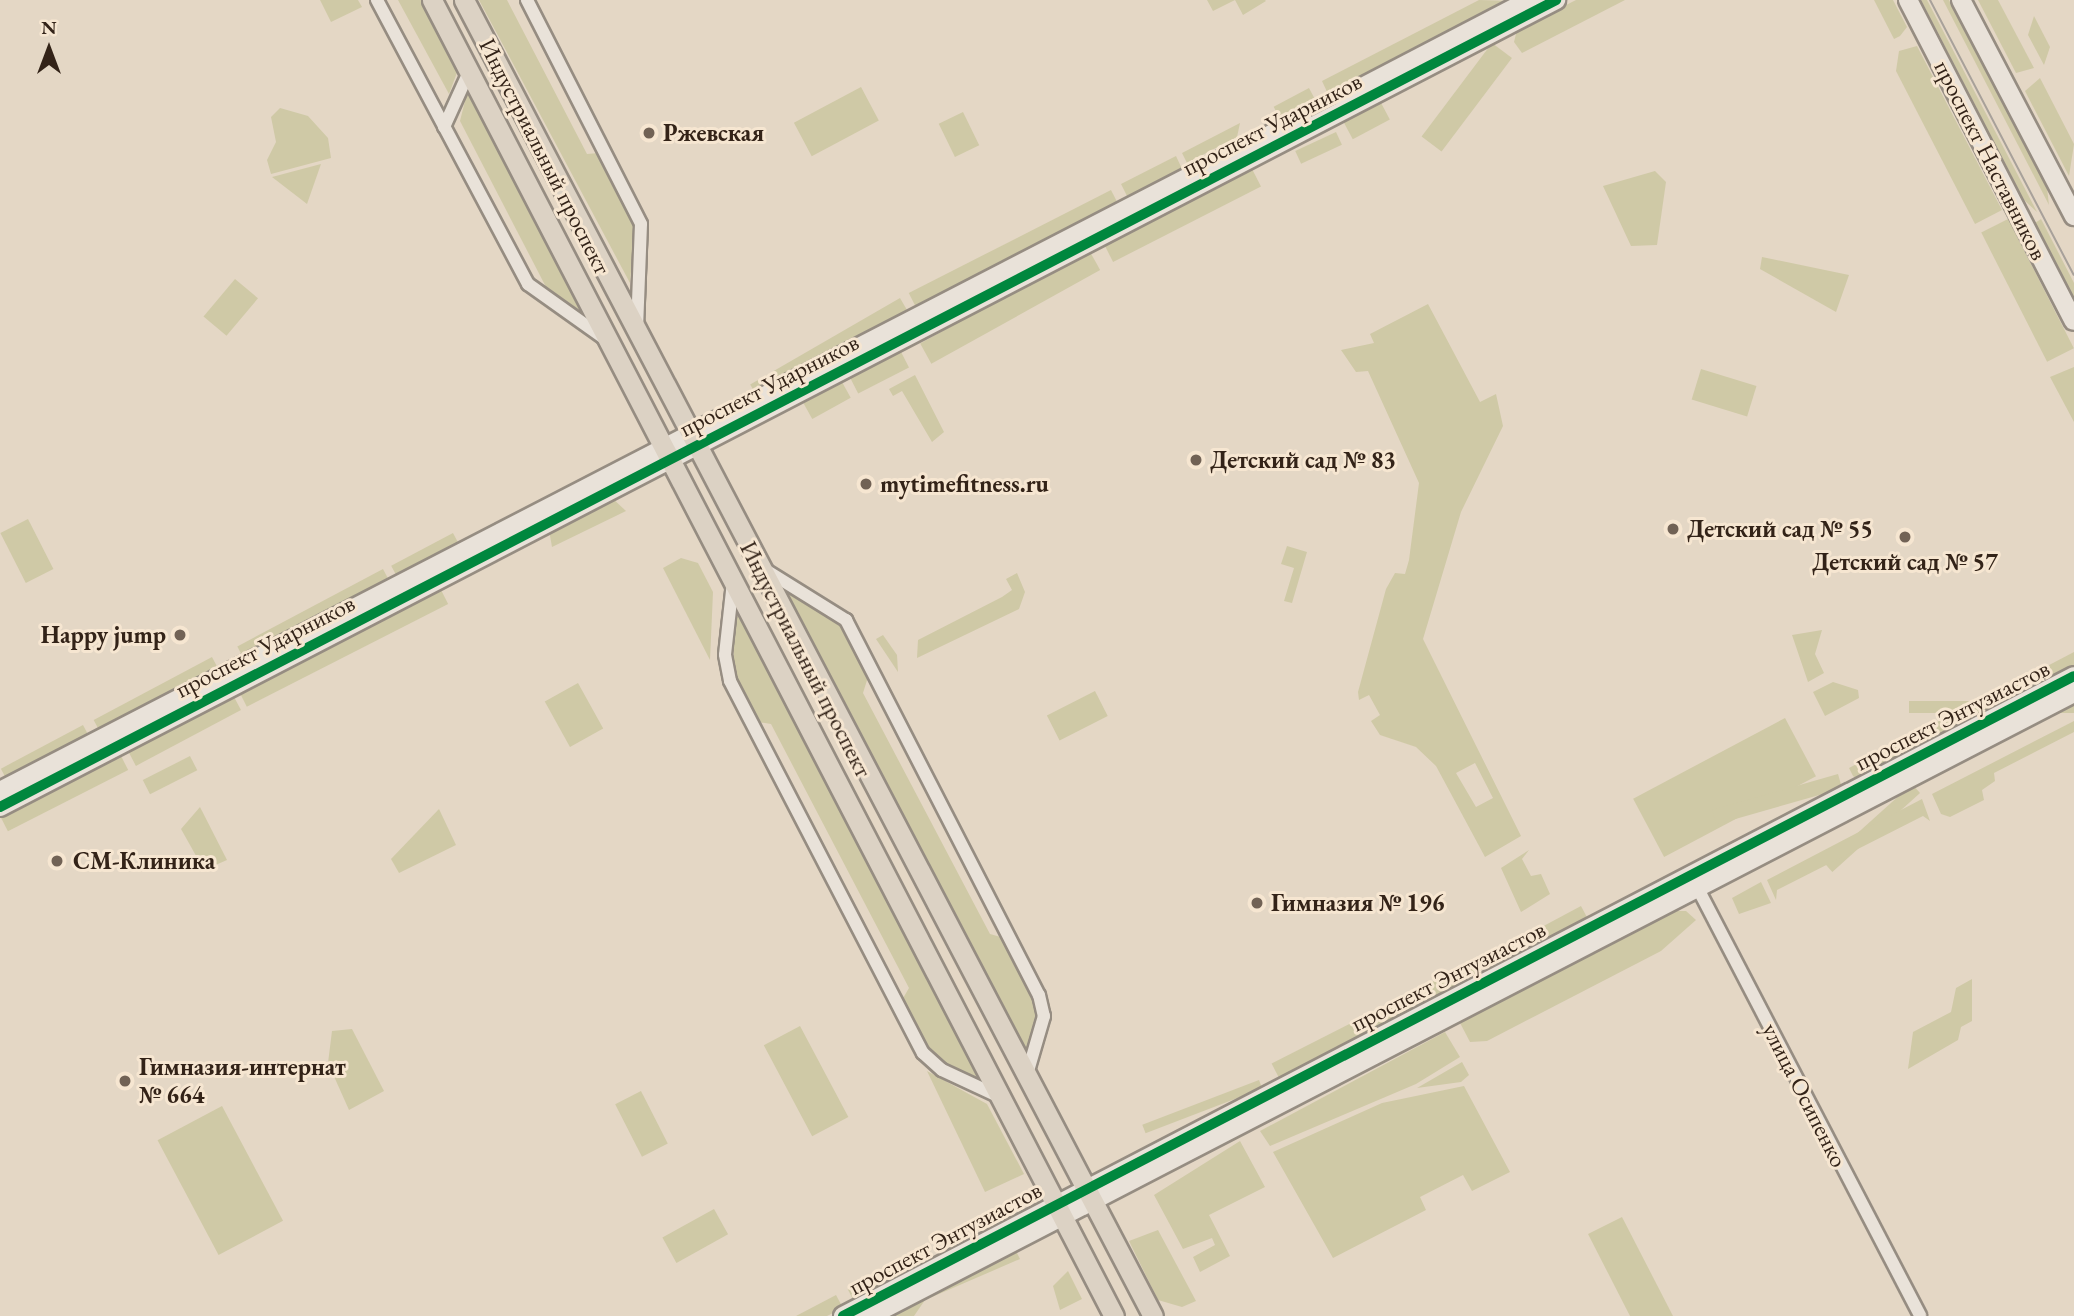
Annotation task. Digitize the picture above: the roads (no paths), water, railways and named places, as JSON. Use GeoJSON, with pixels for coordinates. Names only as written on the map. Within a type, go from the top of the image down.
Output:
{"type":"FeatureCollection","features":[{"type":"Feature","properties":{"kind":"main road","name":"Индустриальный проспект"},"geometry":{"type":"LineString","coordinates":[[432,0],[1005,1099],[1114,1316]]}},
{"type":"Feature","properties":{"kind":"main road","name":"Индустриальный проспект"},"geometry":{"type":"LineString","coordinates":[[464,0],[1025,1081],[1090,1194],[1153,1316]]}},
{"type":"Feature","properties":{"kind":"street"},"geometry":{"type":"LineString","coordinates":[[377,0],[528,284],[611,343]]}},
{"type":"Feature","properties":{"kind":"street"},"geometry":{"type":"LineString","coordinates":[[527,0],[641,225],[636,331]]}},
{"type":"Feature","properties":{"kind":"street","name":"проспект Ударников"},"geometry":{"type":"LineString","coordinates":[[0,807],[1529,0]]}},
{"type":"Feature","properties":{"kind":"street","name":"проспект Ударников"},"geometry":{"type":"LineString","coordinates":[[693,440],[1556,0]]}},
{"type":"Feature","properties":{"kind":"street","name":"проспект Наставников"},"geometry":{"type":"LineString","coordinates":[[1908,0],[2074,321]]}},
{"type":"Feature","properties":{"kind":"street","name":"проспект Наставников"},"geometry":{"type":"LineString","coordinates":[[1961,0],[2074,216]]}},
{"type":"Feature","properties":{"kind":"street"},"geometry":{"type":"LineString","coordinates":[[444,127],[469,72]]}},
{"type":"Feature","properties":{"kind":"street","name":"проспект Ударников"},"geometry":{"type":"LineString","coordinates":[[0,792],[668,453]]}},
{"type":"Feature","properties":{"kind":"street"},"geometry":{"type":"LineString","coordinates":[[758,566],[846,620],[1039,995],[1044,1016],[1025,1081]]}},
{"type":"Feature","properties":{"kind":"street"},"geometry":{"type":"LineString","coordinates":[[734,579],[725,655],[730,681],[923,1053],[942,1070],[1005,1099]]}},
{"type":"Feature","properties":{"kind":"street","name":"проспект Энтузиастов"},"geometry":{"type":"LineString","coordinates":[[843,1316],[1059,1210],[1694,881],[2074,676]]}},
{"type":"Feature","properties":{"kind":"street","name":"проспект Энтузиастов"},"geometry":{"type":"LineString","coordinates":[[1694,881],[2074,693]]}},
{"type":"Feature","properties":{"kind":"street","name":"улица Осипенко"},"geometry":{"type":"LineString","coordinates":[[1694,881],[1920,1316]]}},
{"type":"Feature","properties":{"kind":"street","name":"проспект Энтузиастов"},"geometry":{"type":"LineString","coordinates":[[870,1316],[1059,1210]]}},
{"type":"Feature","properties":{"kind":"tram line"},"geometry":{"type":"LineString","coordinates":[[1930,0],[2074,275]]}},
{"type":"Feature","properties":{"kind":"place","name":"Ржевская"},"geometry":{"type":"Point","coordinates":[649,133]}},
{"type":"Feature","properties":{"kind":"place","name":"Детский сад № 83"},"geometry":{"type":"Point","coordinates":[1196,460]}},
{"type":"Feature","properties":{"kind":"place","name":"mytimefitness.ru"},"geometry":{"type":"Point","coordinates":[866,484]}},
{"type":"Feature","properties":{"kind":"place","name":"Детский сад № 55"},"geometry":{"type":"Point","coordinates":[1673,529]}},
{"type":"Feature","properties":{"kind":"place","name":"Детский сад № 57"},"geometry":{"type":"Point","coordinates":[1905,537]}},
{"type":"Feature","properties":{"kind":"place","name":"Happy jump"},"geometry":{"type":"Point","coordinates":[180,635]}},
{"type":"Feature","properties":{"kind":"place","name":"СМ-Клиника"},"geometry":{"type":"Point","coordinates":[57,861]}},
{"type":"Feature","properties":{"kind":"place","name":"Гимназия № 196"},"geometry":{"type":"Point","coordinates":[1257,903]}},
{"type":"Feature","properties":{"kind":"place","name":"Гимназия-интернат № 664"},"geometry":{"type":"Point","coordinates":[125,1081]}}]}
